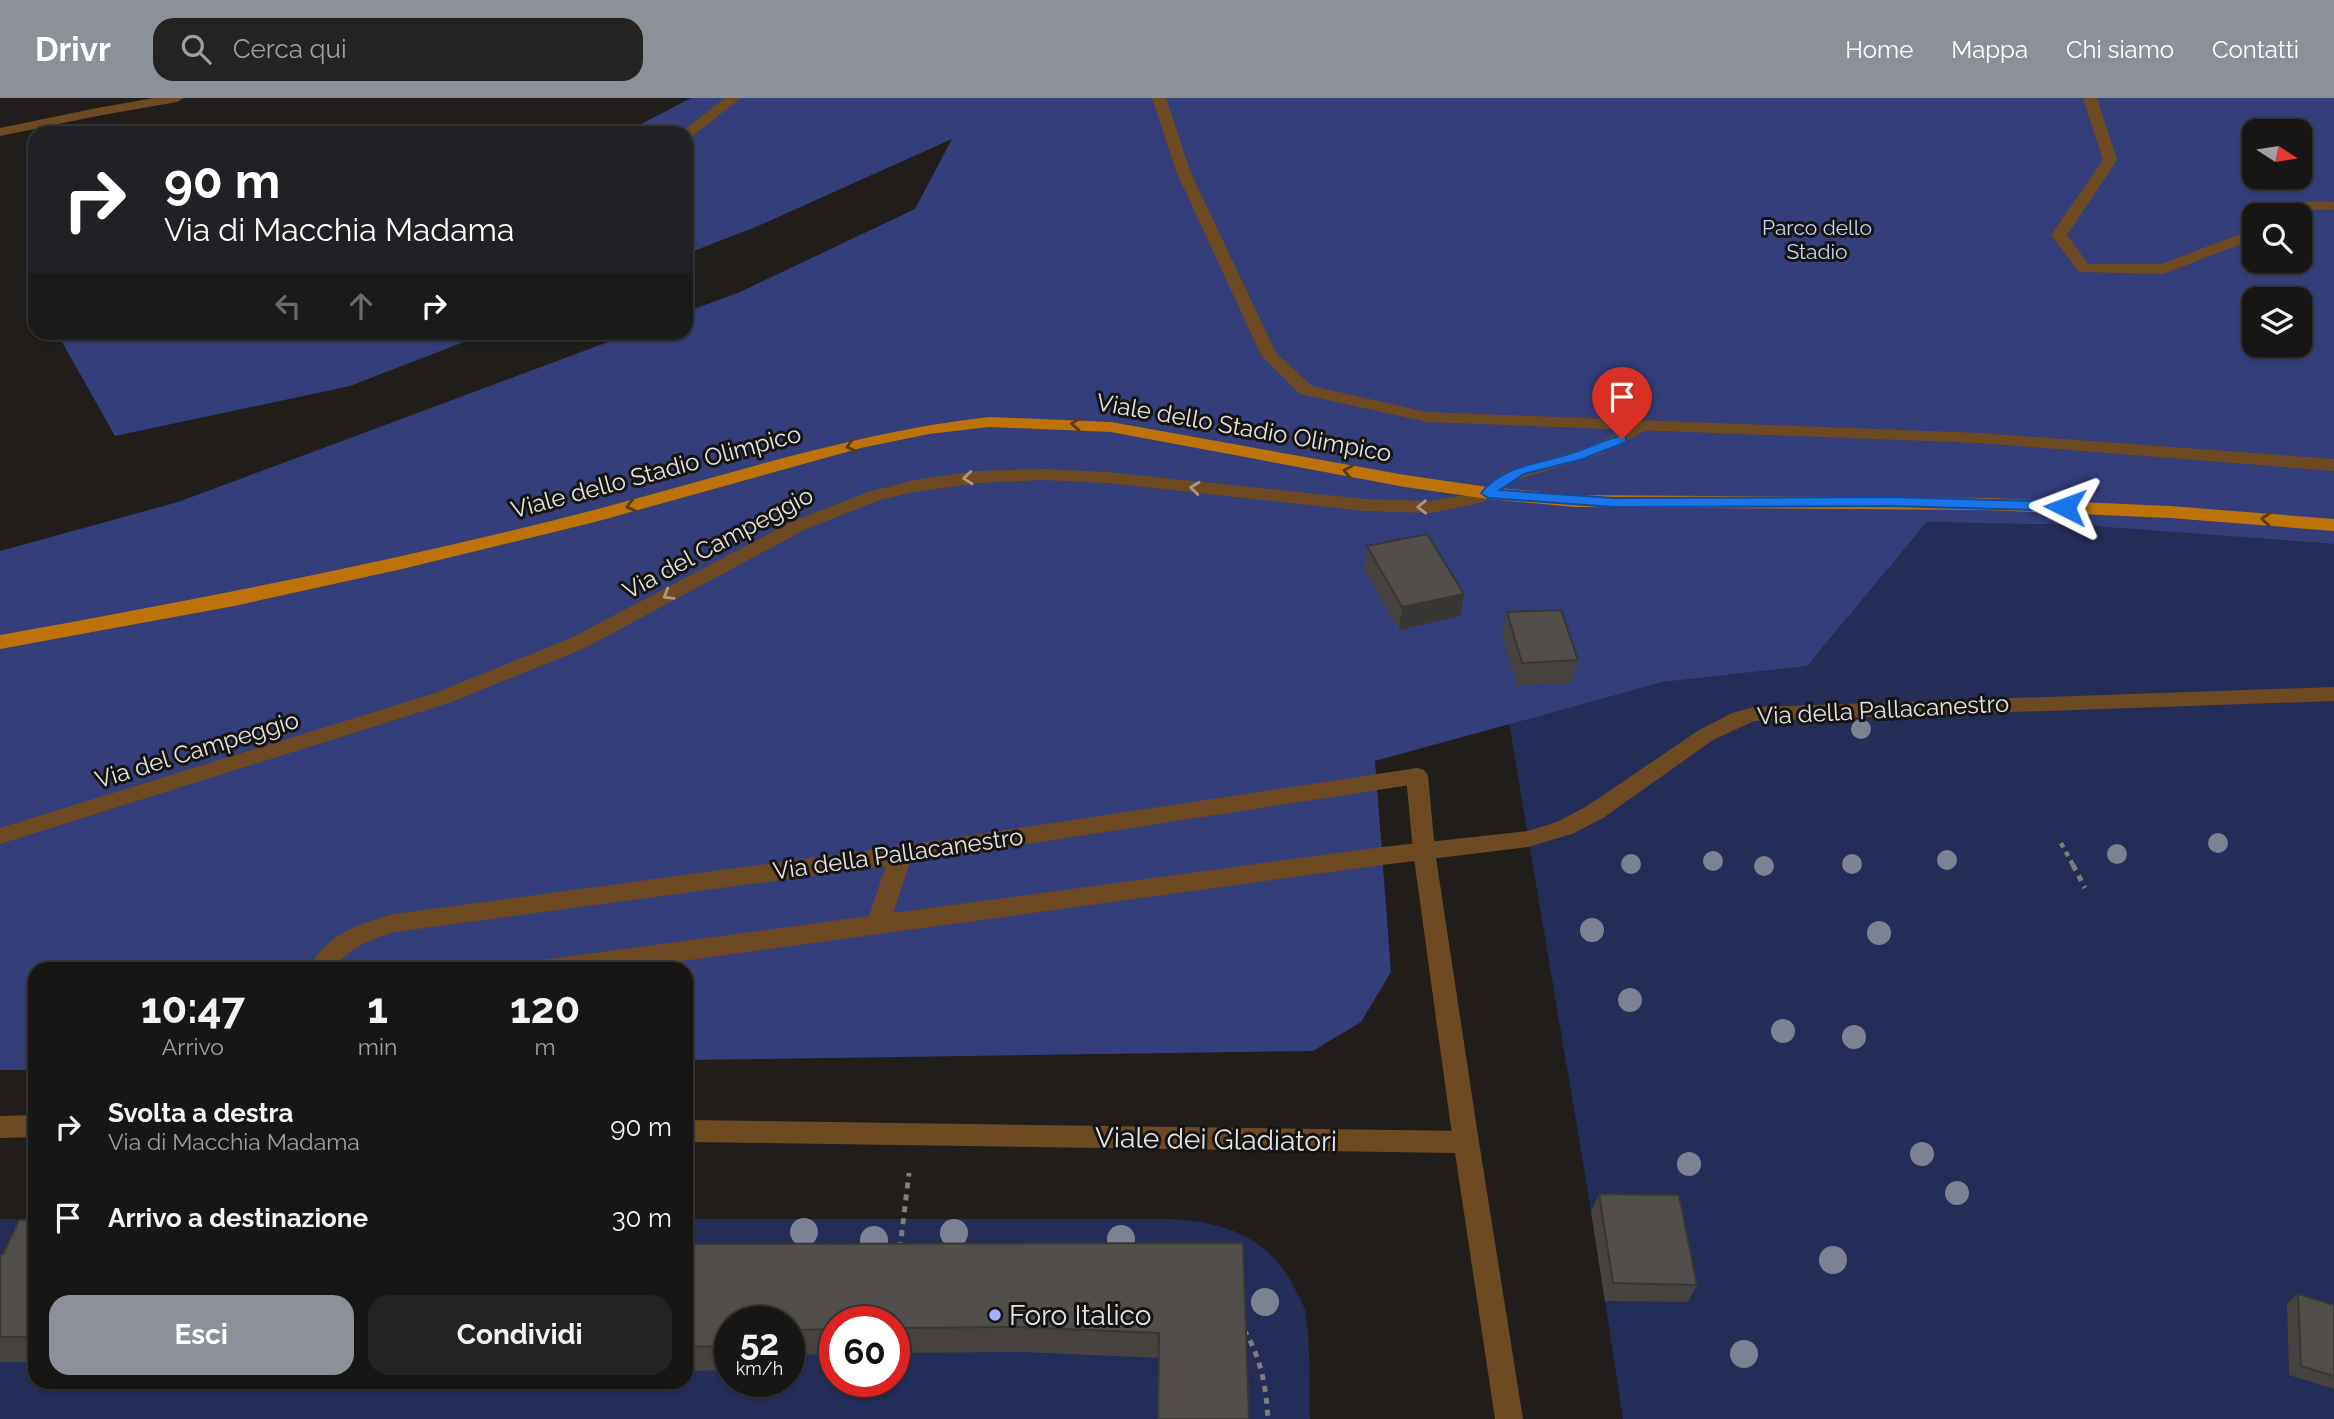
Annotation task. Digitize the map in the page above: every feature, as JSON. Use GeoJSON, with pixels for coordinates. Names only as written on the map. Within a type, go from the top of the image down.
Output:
{"type":"FeatureCollection","features":[{"type":"Feature","properties":{"kind":"main road","name":"Viale dello Stadio Olimpico"},"geometry":{"type":"LineString","coordinates":[[0,642],[402,564],[606,513],[859,443],[967,424],[1020,422],[1111,427],[1405,481],[1488,493],[1613,502],[1890,502],[2045,506],[2334,525]]}},
{"type":"Feature","properties":{"kind":"street"},"geometry":{"type":"LineString","coordinates":[[29,126],[177,98]]}},
{"type":"Feature","properties":{"kind":"street"},"geometry":{"type":"LineString","coordinates":[[693,129],[734,98]]}},
{"type":"Feature","properties":{"kind":"street"},"geometry":{"type":"LineString","coordinates":[[1158,98],[1183,172],[1269,355],[1306,390],[1427,417],[1980,438],[2334,465]]}},
{"type":"Feature","properties":{"kind":"street"},"geometry":{"type":"LineString","coordinates":[[2090,98],[2110,160],[2059,235],[2084,269],[2163,269],[2242,239]]}},
{"type":"Feature","properties":{"kind":"street"},"geometry":{"type":"LineString","coordinates":[[0,132],[28,126]]}},
{"type":"Feature","properties":{"kind":"street"},"geometry":{"type":"LineString","coordinates":[[2312,205],[2334,206]]}},
{"type":"Feature","properties":{"kind":"street","name":"Via del Campeggio"},"geometry":{"type":"LineString","coordinates":[[0,836],[429,703],[497,678],[583,641],[786,530],[840,507],[890,491],[962,478],[1038,475],[1401,506],[1450,505],[1488,493],[1510,476],[1596,450],[1641,426]]}},
{"type":"Feature","properties":{"kind":"street","name":"Via della Pallacanestro"},"geometry":{"type":"LineString","coordinates":[[603,962],[1528,839],[1564,828],[1639,785],[1706,735],[1739,718],[1754,715],[2334,694]]}},
{"type":"Feature","properties":{"kind":"street","name":"Via della Pallacanestro"},"geometry":{"type":"LineString","coordinates":[[325,962],[335,950],[353,939],[394,923],[901,855],[1417,776],[1424,851],[1466,1142]]}},
{"type":"Feature","properties":{"kind":"street"},"geometry":{"type":"LineString","coordinates":[[878,925],[901,855]]}},
{"type":"Feature","properties":{"kind":"street"},"geometry":{"type":"LineString","coordinates":[[0,1127],[28,1126]]}},
{"type":"Feature","properties":{"kind":"street","name":"Viale dei Gladiatori"},"geometry":{"type":"LineString","coordinates":[[693,1131],[1466,1142]]}},
{"type":"Feature","properties":{"kind":"street"},"geometry":{"type":"LineString","coordinates":[[1466,1142],[1509,1419]]}},
{"type":"Feature","properties":{"kind":"path"},"geometry":{"type":"LineString","coordinates":[[2061,843],[2085,888]]}},
{"type":"Feature","properties":{"kind":"path"},"geometry":{"type":"LineString","coordinates":[[898,1260],[913,1134]]}},
{"type":"Feature","properties":{"kind":"path"},"geometry":{"type":"LineString","coordinates":[[889,1251],[911,1251]]}},
{"type":"Feature","properties":{"kind":"path"},"geometry":{"type":"LineString","coordinates":[[1242,1327],[1255,1346],[1268,1419]]}},
{"type":"Feature","properties":{"kind":"shaded area"},"geometry":{"type":"Polygon","coordinates":[[[1927,522],[2077,525],[2334,544],[2334,1419],[1623,1419],[1594,1228],[1509,723],[1663,682],[1807,666],[1927,522]]]}},
{"type":"Feature","properties":{"kind":"shaded area","name":"Foro Italico"},"geometry":{"type":"Polygon","coordinates":[[[0,1219],[28,1219],[28,1389],[693,1389],[693,1219],[1172,1219],[1211,1224],[1245,1236],[1274,1258],[1286,1273],[1305,1310],[1310,1419],[0,1419],[0,1219]]]}},
{"type":"Feature","properties":{"kind":"green space","name":"Parco dello Stadio"},"geometry":{"type":"Polygon","coordinates":[[[691,98],[2334,98],[2334,544],[2077,525],[1927,522],[1807,666],[1663,682],[1375,761],[1391,972],[1361,1022],[1313,1051],[693,1060],[693,962],[28,962],[28,1070],[0,1070],[0,551],[178,502],[613,340],[693,340],[693,309],[740,292],[915,209],[952,139],[758,226],[693,251],[693,126],[637,126],[691,98]]]}},
{"type":"Feature","properties":{"kind":"green space"},"geometry":{"type":"Polygon","coordinates":[[[61,340],[469,340],[350,386],[115,436],[61,340]]]}},
{"type":"Feature","properties":{"kind":"building"},"geometry":{"type":"Polygon","coordinates":[[[1427,534],[1464,594],[1402,607],[1367,546],[1427,534]]]}},
{"type":"Feature","properties":{"kind":"building"},"geometry":{"type":"Polygon","coordinates":[[[1561,610],[1578,660],[1522,663],[1507,612],[1561,610]]]}},
{"type":"Feature","properties":{"kind":"building"},"geometry":{"type":"Polygon","coordinates":[[[1599,1194],[1679,1195],[1697,1285],[1613,1283],[1599,1194]]]}},
{"type":"Feature","properties":{"kind":"building"},"geometry":{"type":"Polygon","coordinates":[[[19,1220],[28,1220],[28,1337],[0,1337],[0,1254],[3,1254],[19,1220]]]}},
{"type":"Feature","properties":{"kind":"building"},"geometry":{"type":"Polygon","coordinates":[[[1243,1243],[1249,1419],[1158,1419],[1159,1333],[1018,1327],[910,1328],[910,1306],[819,1306],[819,1329],[805,1330],[805,1306],[714,1306],[714,1346],[693,1347],[693,1244],[1243,1243]]]}},
{"type":"Feature","properties":{"kind":"building"},"geometry":{"type":"Polygon","coordinates":[[[2298,1294],[2334,1305],[2334,1376],[2301,1366],[2298,1294]]]}},
{"type":"Feature","properties":{"kind":"place","name":"Foro Italico"},"geometry":{"type":"Point","coordinates":[995,1315]}},
{"type":"Feature","properties":{"kind":"route"},"geometry":{"type":"LineString","coordinates":[[1622,439],[1578,456],[1520,471],[1488,493],[1613,502],[1890,502],[2065,507]]}}]}
